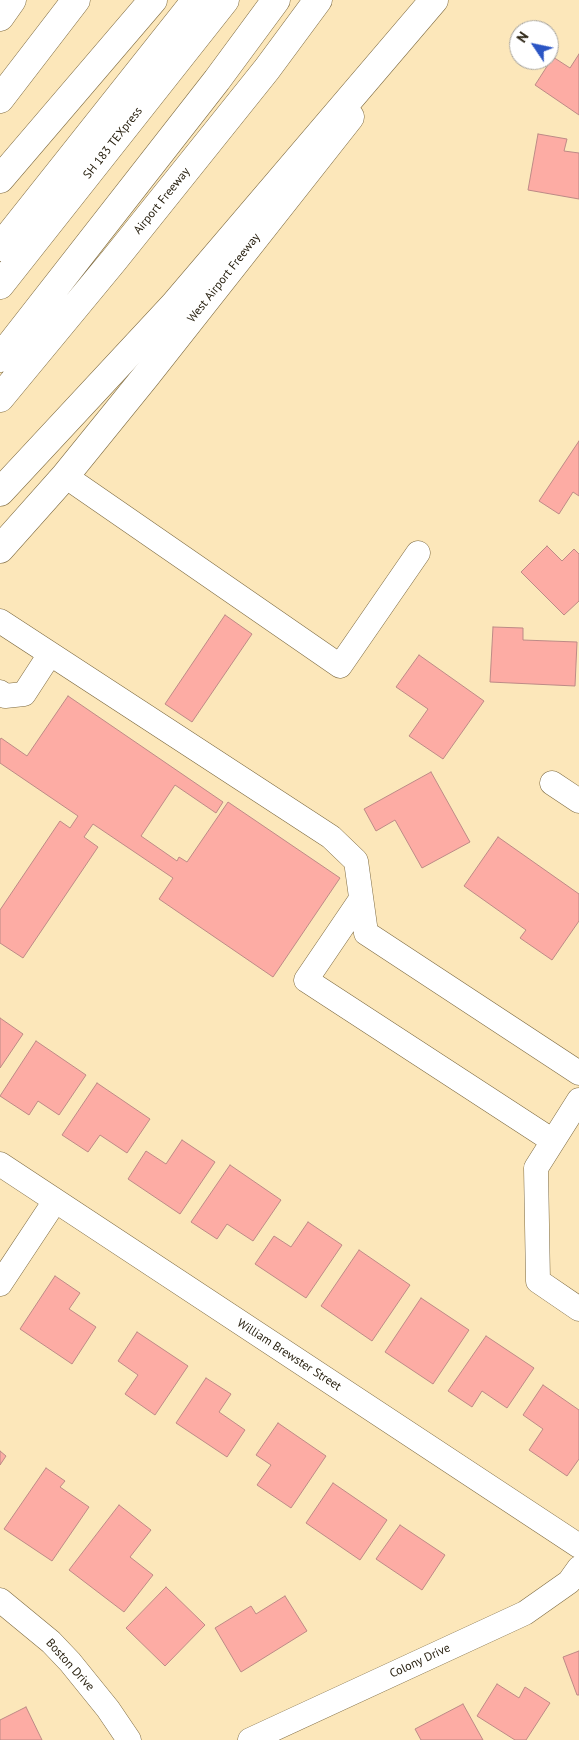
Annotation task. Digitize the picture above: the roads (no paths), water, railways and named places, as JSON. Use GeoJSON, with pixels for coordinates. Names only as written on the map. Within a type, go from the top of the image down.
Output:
{"type":"FeatureCollection","features":[{"type":"Feature","properties":{"kind":"main road"},"geometry":{"type":"LineString","coordinates":[[0,17],[12,0]]}},
{"type":"Feature","properties":{"kind":"main road"},"geometry":{"type":"LineString","coordinates":[[0,99],[76,0]]}},
{"type":"Feature","properties":{"kind":"main road"},"geometry":{"type":"LineString","coordinates":[[0,179],[153,0]]}},
{"type":"Feature","properties":{"kind":"main road","name":"SH 183 TEXpress"},"geometry":{"type":"LineString","coordinates":[[0,247],[196,0]]}},
{"type":"Feature","properties":{"kind":"main road","name":"SH 183 TEXpress"},"geometry":{"type":"LineString","coordinates":[[0,285],[225,0]]}},
{"type":"Feature","properties":{"kind":"main road"},"geometry":{"type":"LineString","coordinates":[[0,358],[217,80],[276,0]]}},
{"type":"Feature","properties":{"kind":"main road","name":"Airport Freeway"},"geometry":{"type":"LineString","coordinates":[[0,398],[114,260],[261,76],[318,0]]}},
{"type":"Feature","properties":{"kind":"main road"},"geometry":{"type":"LineString","coordinates":[[0,492],[174,305],[434,0]]}},
{"type":"Feature","properties":{"kind":"main road","name":"West Airport Freeway"},"geometry":{"type":"LineString","coordinates":[[0,549],[65,476],[242,255],[389,67],[438,0]]}},
{"type":"Feature","properties":{"kind":"street"},"geometry":{"type":"LineString","coordinates":[[65,476],[340,666],[418,553]]}},
{"type":"Feature","properties":{"kind":"street"},"geometry":{"type":"LineString","coordinates":[[0,621],[331,837],[356,861],[366,933],[579,1073]]}},
{"type":"Feature","properties":{"kind":"street"},"geometry":{"type":"LineString","coordinates":[[0,692],[6,696],[24,694],[50,654]]}},
{"type":"Feature","properties":{"kind":"street"},"geometry":{"type":"LineString","coordinates":[[552,783],[579,801]]}},
{"type":"Feature","properties":{"kind":"street"},"geometry":{"type":"LineString","coordinates":[[361,899],[306,980],[553,1141]]}},
{"type":"Feature","properties":{"kind":"street"},"geometry":{"type":"LineString","coordinates":[[579,1100],[536,1168],[538,1281],[579,1310]]}},
{"type":"Feature","properties":{"kind":"street","name":"William Brewster Street"},"geometry":{"type":"LineString","coordinates":[[0,1164],[579,1546]]}},
{"type":"Feature","properties":{"kind":"street"},"geometry":{"type":"LineString","coordinates":[[0,1284],[55,1201]]}},
{"type":"Feature","properties":{"kind":"street","name":"Colony Drive"},"geometry":{"type":"LineString","coordinates":[[250,1740],[525,1612],[569,1582],[579,1568]]}},
{"type":"Feature","properties":{"kind":"street","name":"Boston Drive"},"geometry":{"type":"LineString","coordinates":[[0,1600],[51,1642],[70,1662],[108,1708],[129,1740]]}}]}
